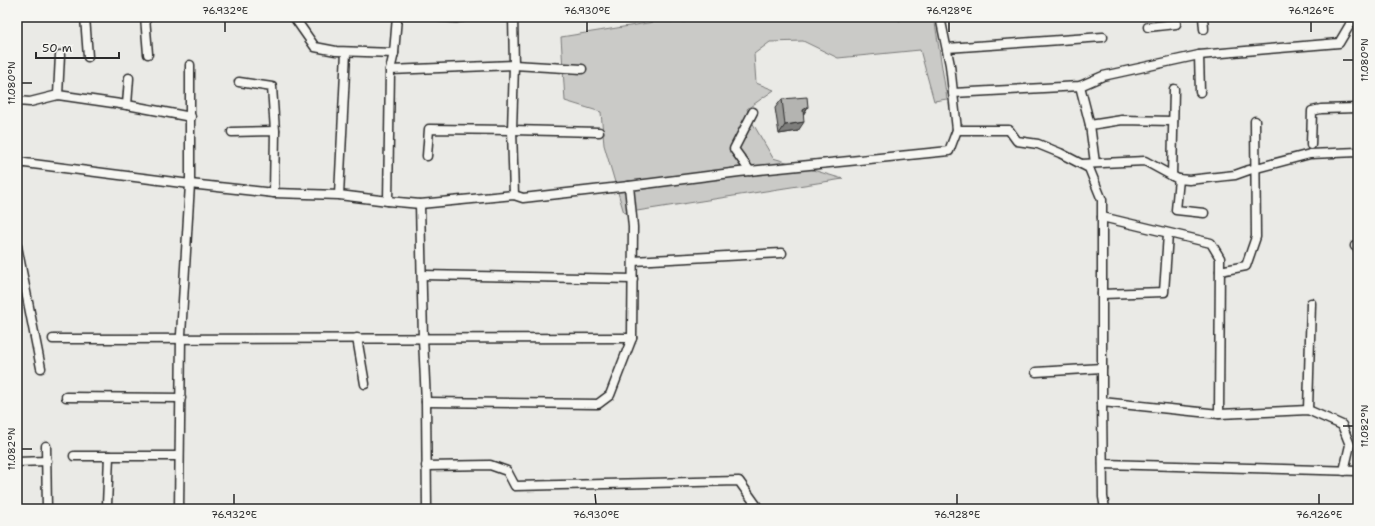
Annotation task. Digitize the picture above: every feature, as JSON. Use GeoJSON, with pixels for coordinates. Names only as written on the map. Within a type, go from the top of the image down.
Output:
{"type":"FeatureCollection","features":[{"type":"Feature","properties":{"kind":"street"},"geometry":{"type":"LineString","coordinates":[[85,17],[88,57]]}},
{"type":"Feature","properties":{"kind":"street"},"geometry":{"type":"LineString","coordinates":[[145,17],[148,54]]}},
{"type":"Feature","properties":{"kind":"street"},"geometry":{"type":"LineString","coordinates":[[294,17],[315,46],[336,52],[394,53]]}},
{"type":"Feature","properties":{"kind":"street"},"geometry":{"type":"LineString","coordinates":[[388,201],[390,70],[394,53],[397,17]]}},
{"type":"Feature","properties":{"kind":"street"},"geometry":{"type":"LineString","coordinates":[[440,17],[458,17]]}},
{"type":"Feature","properties":{"kind":"street"},"geometry":{"type":"LineString","coordinates":[[513,17],[514,65],[512,130],[514,195]]}},
{"type":"Feature","properties":{"kind":"street"},"geometry":{"type":"LineString","coordinates":[[17,162],[274,193],[339,195],[420,204],[514,195],[523,198],[750,171],[949,151],[957,130],[950,65],[940,17]]}},
{"type":"Feature","properties":{"kind":"street"},"geometry":{"type":"LineString","coordinates":[[1148,27],[1176,24],[1175,17]]}},
{"type":"Feature","properties":{"kind":"street"},"geometry":{"type":"LineString","coordinates":[[1203,17],[1204,29]]}},
{"type":"Feature","properties":{"kind":"street"},"geometry":{"type":"LineString","coordinates":[[953,93],[1080,86],[1103,76],[1199,55],[1339,43],[1352,20],[1358,20]]}},
{"type":"Feature","properties":{"kind":"street"},"geometry":{"type":"LineString","coordinates":[[947,48],[1103,37]]}},
{"type":"Feature","properties":{"kind":"street"},"geometry":{"type":"LineString","coordinates":[[339,195],[346,52]]}},
{"type":"Feature","properties":{"kind":"street"},"geometry":{"type":"LineString","coordinates":[[58,96],[60,55]]}},
{"type":"Feature","properties":{"kind":"street"},"geometry":{"type":"LineString","coordinates":[[1199,55],[1200,92]]}},
{"type":"Feature","properties":{"kind":"street"},"geometry":{"type":"LineString","coordinates":[[179,509],[181,339],[190,184],[190,65]]}},
{"type":"Feature","properties":{"kind":"street"},"geometry":{"type":"LineString","coordinates":[[390,70],[514,65],[582,69]]}},
{"type":"Feature","properties":{"kind":"street"},"geometry":{"type":"LineString","coordinates":[[128,106],[129,78]]}},
{"type":"Feature","properties":{"kind":"street"},"geometry":{"type":"LineString","coordinates":[[239,82],[272,87],[275,131],[274,193]]}},
{"type":"Feature","properties":{"kind":"street"},"geometry":{"type":"LineString","coordinates":[[1080,86],[1090,125],[1095,163]]}},
{"type":"Feature","properties":{"kind":"street"},"geometry":{"type":"LineString","coordinates":[[1174,89],[1173,120],[1176,210],[1204,213]]}},
{"type":"Feature","properties":{"kind":"street"},"geometry":{"type":"LineString","coordinates":[[17,101],[30,102],[58,96],[191,117]]}},
{"type":"Feature","properties":{"kind":"street"},"geometry":{"type":"LineString","coordinates":[[1311,145],[1312,111],[1321,109],[1358,108]]}},
{"type":"Feature","properties":{"kind":"street"},"geometry":{"type":"LineString","coordinates":[[750,171],[734,149],[754,112]]}},
{"type":"Feature","properties":{"kind":"street"},"geometry":{"type":"LineString","coordinates":[[1090,125],[1122,120],[1173,120]]}},
{"type":"Feature","properties":{"kind":"street"},"geometry":{"type":"LineString","coordinates":[[1220,271],[1246,266],[1256,237],[1255,121]]}},
{"type":"Feature","properties":{"kind":"street"},"geometry":{"type":"LineString","coordinates":[[427,156],[429,129],[599,132]]}},
{"type":"Feature","properties":{"kind":"street"},"geometry":{"type":"LineString","coordinates":[[957,130],[1009,130],[1017,141],[1038,144],[1090,168],[1102,200],[1102,402],[1105,509]]}},
{"type":"Feature","properties":{"kind":"street"},"geometry":{"type":"LineString","coordinates":[[232,132],[275,131]]}},
{"type":"Feature","properties":{"kind":"street"},"geometry":{"type":"LineString","coordinates":[[1080,164],[1145,161],[1176,178],[1189,180],[1235,176],[1310,154],[1358,152]]}},
{"type":"Feature","properties":{"kind":"street"},"geometry":{"type":"LineString","coordinates":[[426,402],[598,404],[610,395],[632,338],[633,227],[629,186]]}},
{"type":"Feature","properties":{"kind":"street"},"geometry":{"type":"LineString","coordinates":[[420,204],[426,402],[427,509]]}},
{"type":"Feature","properties":{"kind":"street"},"geometry":{"type":"LineString","coordinates":[[1102,217],[1168,234],[1211,243],[1220,258],[1219,414]]}},
{"type":"Feature","properties":{"kind":"street"},"geometry":{"type":"LineString","coordinates":[[1102,294],[1164,292],[1168,234]]}},
{"type":"Feature","properties":{"kind":"street"},"geometry":{"type":"LineString","coordinates":[[17,246],[41,368]]}},
{"type":"Feature","properties":{"kind":"street"},"geometry":{"type":"LineString","coordinates":[[633,261],[782,253]]}},
{"type":"Feature","properties":{"kind":"street"},"geometry":{"type":"LineString","coordinates":[[422,275],[633,279]]}},
{"type":"Feature","properties":{"kind":"street"},"geometry":{"type":"LineString","coordinates":[[1308,410],[1311,303]]}},
{"type":"Feature","properties":{"kind":"street"},"geometry":{"type":"LineString","coordinates":[[358,338],[366,384]]}},
{"type":"Feature","properties":{"kind":"street"},"geometry":{"type":"LineString","coordinates":[[53,339],[632,338]]}},
{"type":"Feature","properties":{"kind":"street"},"geometry":{"type":"LineString","coordinates":[[1036,372],[1102,368]]}},
{"type":"Feature","properties":{"kind":"street"},"geometry":{"type":"LineString","coordinates":[[66,397],[180,398]]}},
{"type":"Feature","properties":{"kind":"street"},"geometry":{"type":"LineString","coordinates":[[1102,402],[1219,414],[1308,410],[1342,424],[1350,445],[1344,471]]}},
{"type":"Feature","properties":{"kind":"street"},"geometry":{"type":"LineString","coordinates":[[46,446],[47,509]]}},
{"type":"Feature","properties":{"kind":"street"},"geometry":{"type":"LineString","coordinates":[[74,456],[179,456]]}},
{"type":"Feature","properties":{"kind":"street"},"geometry":{"type":"LineString","coordinates":[[108,505],[109,456]]}},
{"type":"Feature","properties":{"kind":"street"},"geometry":{"type":"LineString","coordinates":[[17,462],[47,461]]}},
{"type":"Feature","properties":{"kind":"street"},"geometry":{"type":"LineString","coordinates":[[1103,464],[1358,471]]}},
{"type":"Feature","properties":{"kind":"street"},"geometry":{"type":"LineString","coordinates":[[426,466],[490,465],[507,471],[515,486],[739,481],[759,509]]}},
{"type":"Feature","properties":{"kind":"shaded area"},"geometry":{"type":"Polygon","coordinates":[[[687,17],[896,17],[899,21],[908,17],[934,17],[947,99],[934,101],[920,50],[838,58],[803,41],[770,42],[754,54],[756,83],[774,90],[747,109],[752,122],[773,158],[843,179],[624,213],[604,145],[601,112],[565,101],[561,37],[654,22],[686,22],[687,17]]]}},
{"type":"Feature","properties":{"kind":"building"},"geometry":{"type":"Polygon","coordinates":[[[807,97],[808,107],[803,110],[804,122],[785,125],[782,99],[807,97]]]}}]}
